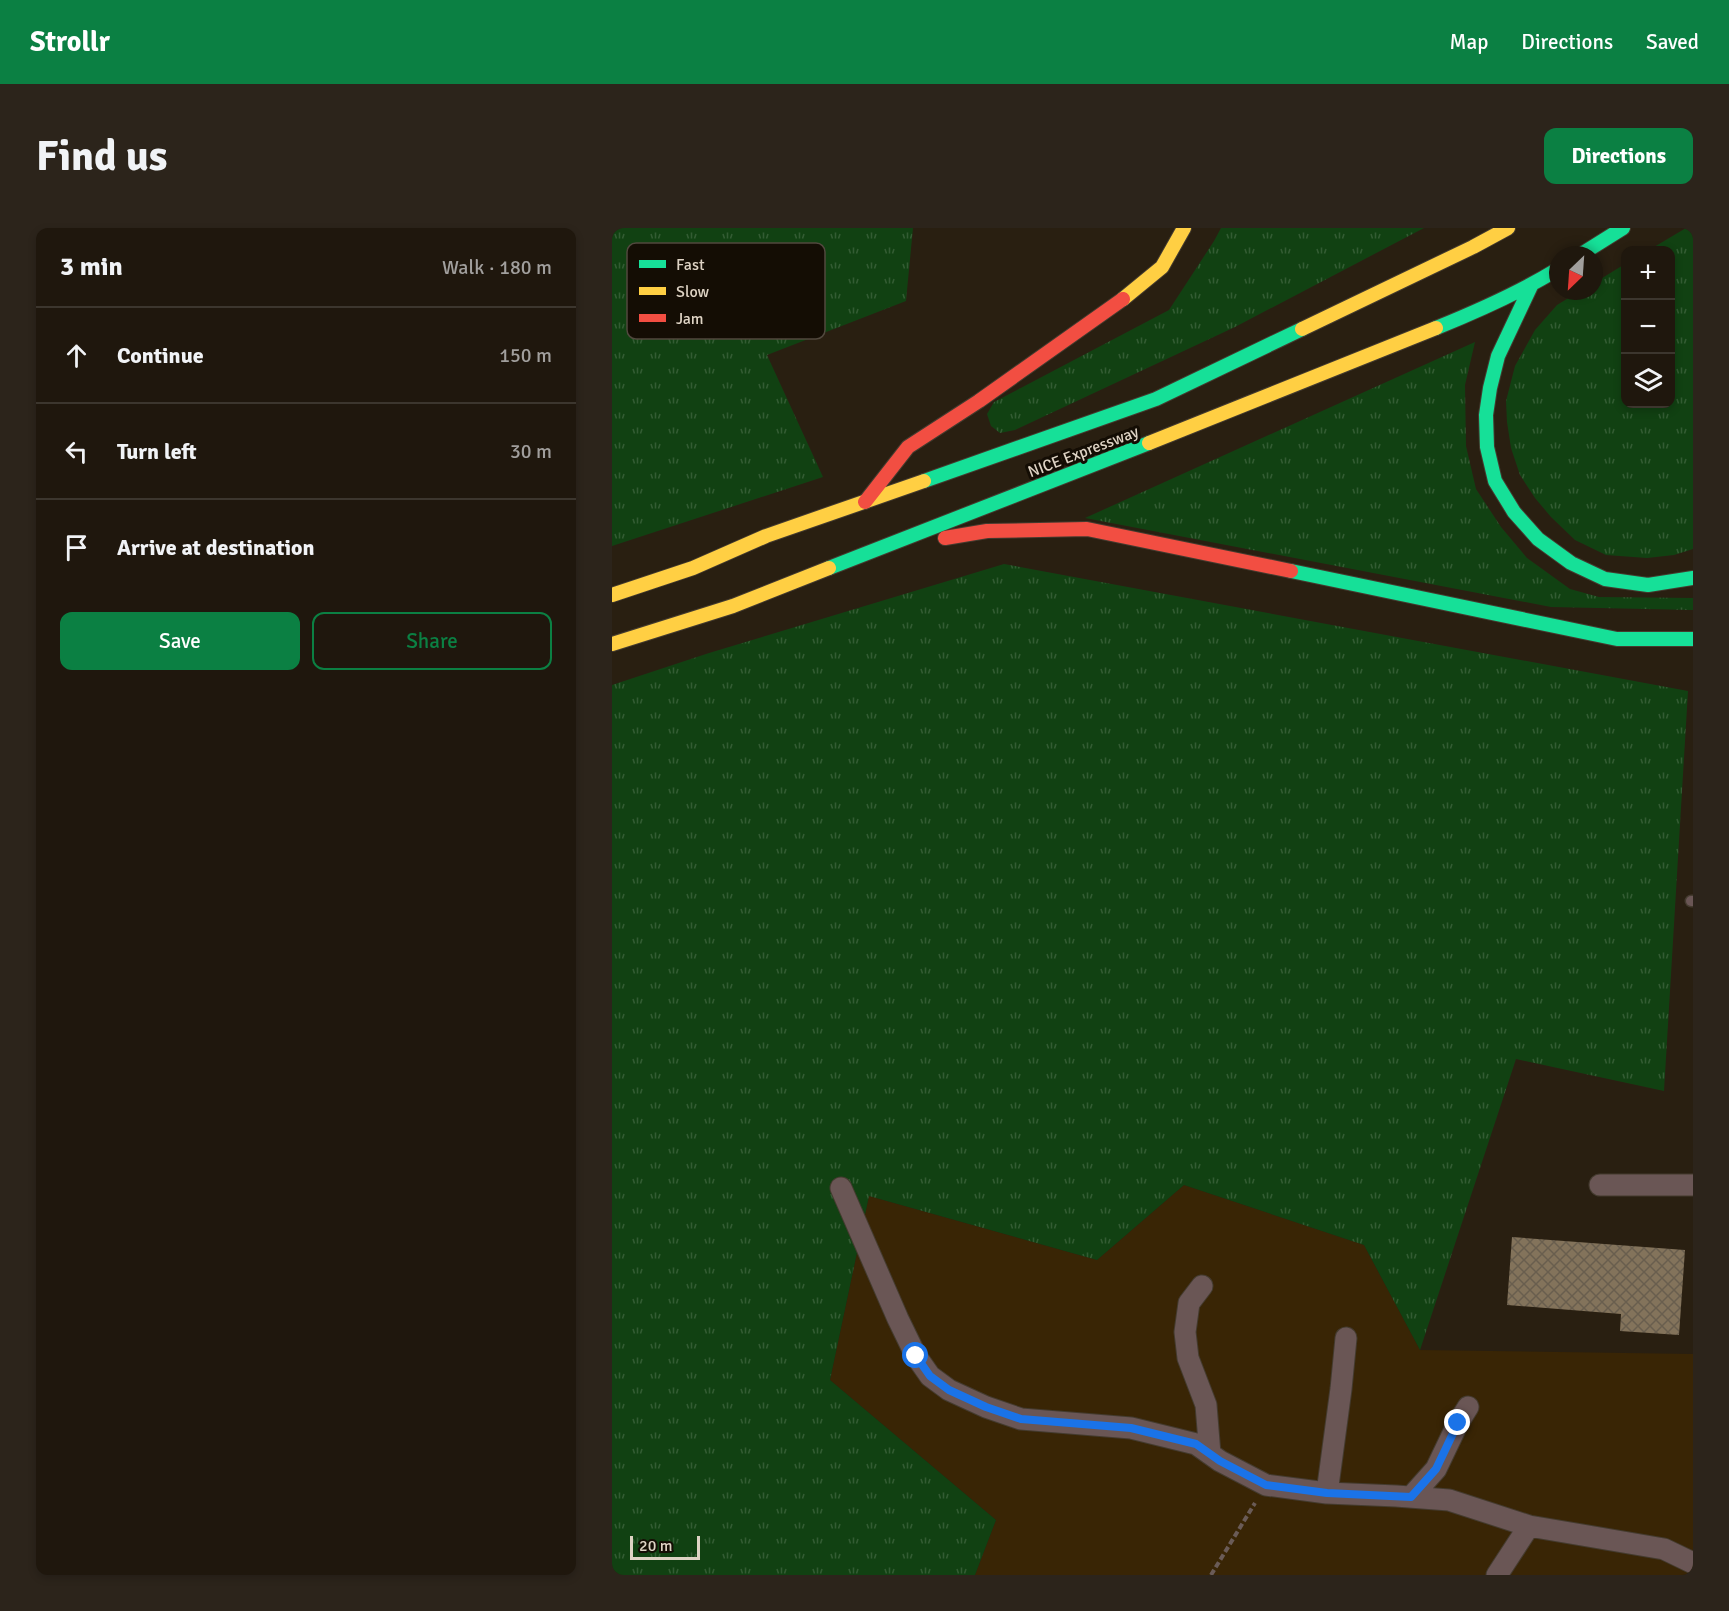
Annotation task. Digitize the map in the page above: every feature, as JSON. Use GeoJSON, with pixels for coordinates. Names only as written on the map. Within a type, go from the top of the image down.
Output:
{"type":"FeatureCollection","features":[{"type":"Feature","properties":{"kind":"highway"},"geometry":{"type":"LineString","coordinates":[[865,502],[908,447],[979,401],[1133,292],[1162,267],[1185,228]]}},
{"type":"Feature","properties":{"kind":"highway","name":"NICE Expressway"},"geometry":{"type":"LineString","coordinates":[[612,595],[693,568],[766,536],[1156,399],[1473,248],[1508,228]]}},
{"type":"Feature","properties":{"kind":"highway"},"geometry":{"type":"LineString","coordinates":[[1594,246],[1623,228]]}},
{"type":"Feature","properties":{"kind":"highway","name":"NICE Expressway"},"geometry":{"type":"LineString","coordinates":[[612,644],[733,606],[1166,437],[1476,312],[1532,286],[1549,275]]}},
{"type":"Feature","properties":{"kind":"highway"},"geometry":{"type":"LineString","coordinates":[[1532,286],[1498,356],[1490,388],[1486,415],[1487,447],[1496,481],[1514,512],[1538,539],[1571,563],[1605,579],[1648,585],[1693,578]]}},
{"type":"Feature","properties":{"kind":"highway"},"geometry":{"type":"LineString","coordinates":[[882,547],[987,531],[1087,529],[1617,639],[1693,639]]}},
{"type":"Feature","properties":{"kind":"street"},"geometry":{"type":"LineString","coordinates":[[1600,1185],[1693,1185]]}},
{"type":"Feature","properties":{"kind":"street"},"geometry":{"type":"LineString","coordinates":[[841,1188],[916,1356],[930,1376],[949,1390],[986,1407],[1021,1419],[1131,1428],[1196,1444],[1220,1461],[1266,1485],[1327,1493],[1449,1500],[1529,1526],[1664,1549],[1693,1563]]}},
{"type":"Feature","properties":{"kind":"street"},"geometry":{"type":"LineString","coordinates":[[1202,1286],[1189,1303],[1185,1332],[1188,1358],[1206,1405],[1210,1454]]}},
{"type":"Feature","properties":{"kind":"street"},"geometry":{"type":"LineString","coordinates":[[1327,1493],[1346,1338]]}},
{"type":"Feature","properties":{"kind":"street"},"geometry":{"type":"LineString","coordinates":[[1411,1497],[1436,1469],[1468,1407]]}},
{"type":"Feature","properties":{"kind":"street"},"geometry":{"type":"LineString","coordinates":[[1497,1575],[1529,1526]]}},
{"type":"Feature","properties":{"kind":"path"},"geometry":{"type":"LineString","coordinates":[[1211,1575],[1266,1485]]}},
{"type":"Feature","properties":{"kind":"shaded area"},"geometry":{"type":"Polygon","coordinates":[[[1184,1185],[1364,1245],[1420,1350],[1693,1354],[1693,1575],[975,1575],[996,1520],[830,1380],[869,1196],[1097,1260],[1184,1185]]]}},
{"type":"Feature","properties":{"kind":"green space"},"geometry":{"type":"Polygon","coordinates":[[[612,228],[913,228],[906,301],[825,332],[825,243],[627,243],[627,339],[808,339],[767,355],[823,477],[612,546],[612,228]]]}},
{"type":"Feature","properties":{"kind":"green space"},"geometry":{"type":"Polygon","coordinates":[[[1221,228],[1424,228],[1235,327],[1015,430],[1000,433],[991,426],[987,414],[994,402],[1169,310],[1221,228]]]}},
{"type":"Feature","properties":{"kind":"green space"},"geometry":{"type":"Polygon","coordinates":[[[1686,228],[1693,228],[1693,549],[1674,555],[1647,558],[1606,555],[1575,540],[1551,517],[1520,475],[1511,448],[1506,401],[1515,366],[1535,330],[1557,305],[1565,300],[1603,300],[1603,277],[1621,266],[1621,408],[1675,408],[1675,246],[1656,246],[1686,228]]]}},
{"type":"Feature","properties":{"kind":"green space"},"geometry":{"type":"Polygon","coordinates":[[[1475,342],[1465,385],[1466,446],[1476,489],[1501,527],[1527,558],[1570,589],[1599,597],[1693,598],[1693,610],[1551,607],[1085,518],[1475,342]]]}},
{"type":"Feature","properties":{"kind":"green space"},"geometry":{"type":"Polygon","coordinates":[[[1004,564],[1688,691],[1664,1091],[1516,1059],[1420,1350],[1364,1245],[1184,1185],[1097,1260],[869,1196],[830,1380],[996,1520],[975,1575],[612,1575],[612,685],[709,653],[1004,564]]]}},
{"type":"Feature","properties":{"kind":"building"},"geometry":{"type":"Polygon","coordinates":[[[1512,1237],[1685,1250],[1679,1335],[1620,1331],[1621,1314],[1507,1305],[1512,1237]]]}},
{"type":"Feature","properties":{"kind":"traffic: fast"},"geometry":{"type":"LineString","coordinates":[[1594,246],[1623,228]]}},
{"type":"Feature","properties":{"kind":"traffic: fast"},"geometry":{"type":"LineString","coordinates":[[1436,328],[1498,301],[1549,274]]}},
{"type":"Feature","properties":{"kind":"traffic: fast"},"geometry":{"type":"LineString","coordinates":[[1531,286],[1498,356],[1490,388],[1486,415],[1487,447],[1495,481],[1514,512],[1538,539],[1571,563],[1605,579],[1648,585],[1693,578]]}},
{"type":"Feature","properties":{"kind":"traffic: fast"},"geometry":{"type":"LineString","coordinates":[[924,481],[1156,399],[1302,329]]}},
{"type":"Feature","properties":{"kind":"traffic: fast"},"geometry":{"type":"LineString","coordinates":[[829,568],[1149,443]]}},
{"type":"Feature","properties":{"kind":"traffic: fast"},"geometry":{"type":"LineString","coordinates":[[1291,571],[1617,639],[1693,639]]}},
{"type":"Feature","properties":{"kind":"traffic: slow"},"geometry":{"type":"LineString","coordinates":[[1123,299],[1162,267],[1184,228]]}},
{"type":"Feature","properties":{"kind":"traffic: slow"},"geometry":{"type":"LineString","coordinates":[[1302,329],[1508,228]]}},
{"type":"Feature","properties":{"kind":"traffic: slow"},"geometry":{"type":"LineString","coordinates":[[1149,443],[1436,328]]}},
{"type":"Feature","properties":{"kind":"traffic: slow"},"geometry":{"type":"LineString","coordinates":[[612,595],[693,568],[766,536],[924,481]]}},
{"type":"Feature","properties":{"kind":"traffic: slow"},"geometry":{"type":"LineString","coordinates":[[612,644],[733,606],[829,568]]}},
{"type":"Feature","properties":{"kind":"traffic: jam"},"geometry":{"type":"LineString","coordinates":[[865,502],[908,447],[979,401],[1123,299]]}},
{"type":"Feature","properties":{"kind":"traffic: jam"},"geometry":{"type":"LineString","coordinates":[[945,538],[987,531],[1087,529],[1291,571]]}},
{"type":"Feature","properties":{"kind":"route"},"geometry":{"type":"LineString","coordinates":[[916,1356],[930,1376],[949,1390],[986,1407],[1021,1419],[1131,1428],[1196,1444],[1220,1461],[1266,1485],[1327,1493],[1411,1497],[1436,1469],[1458,1423]]}}]}
